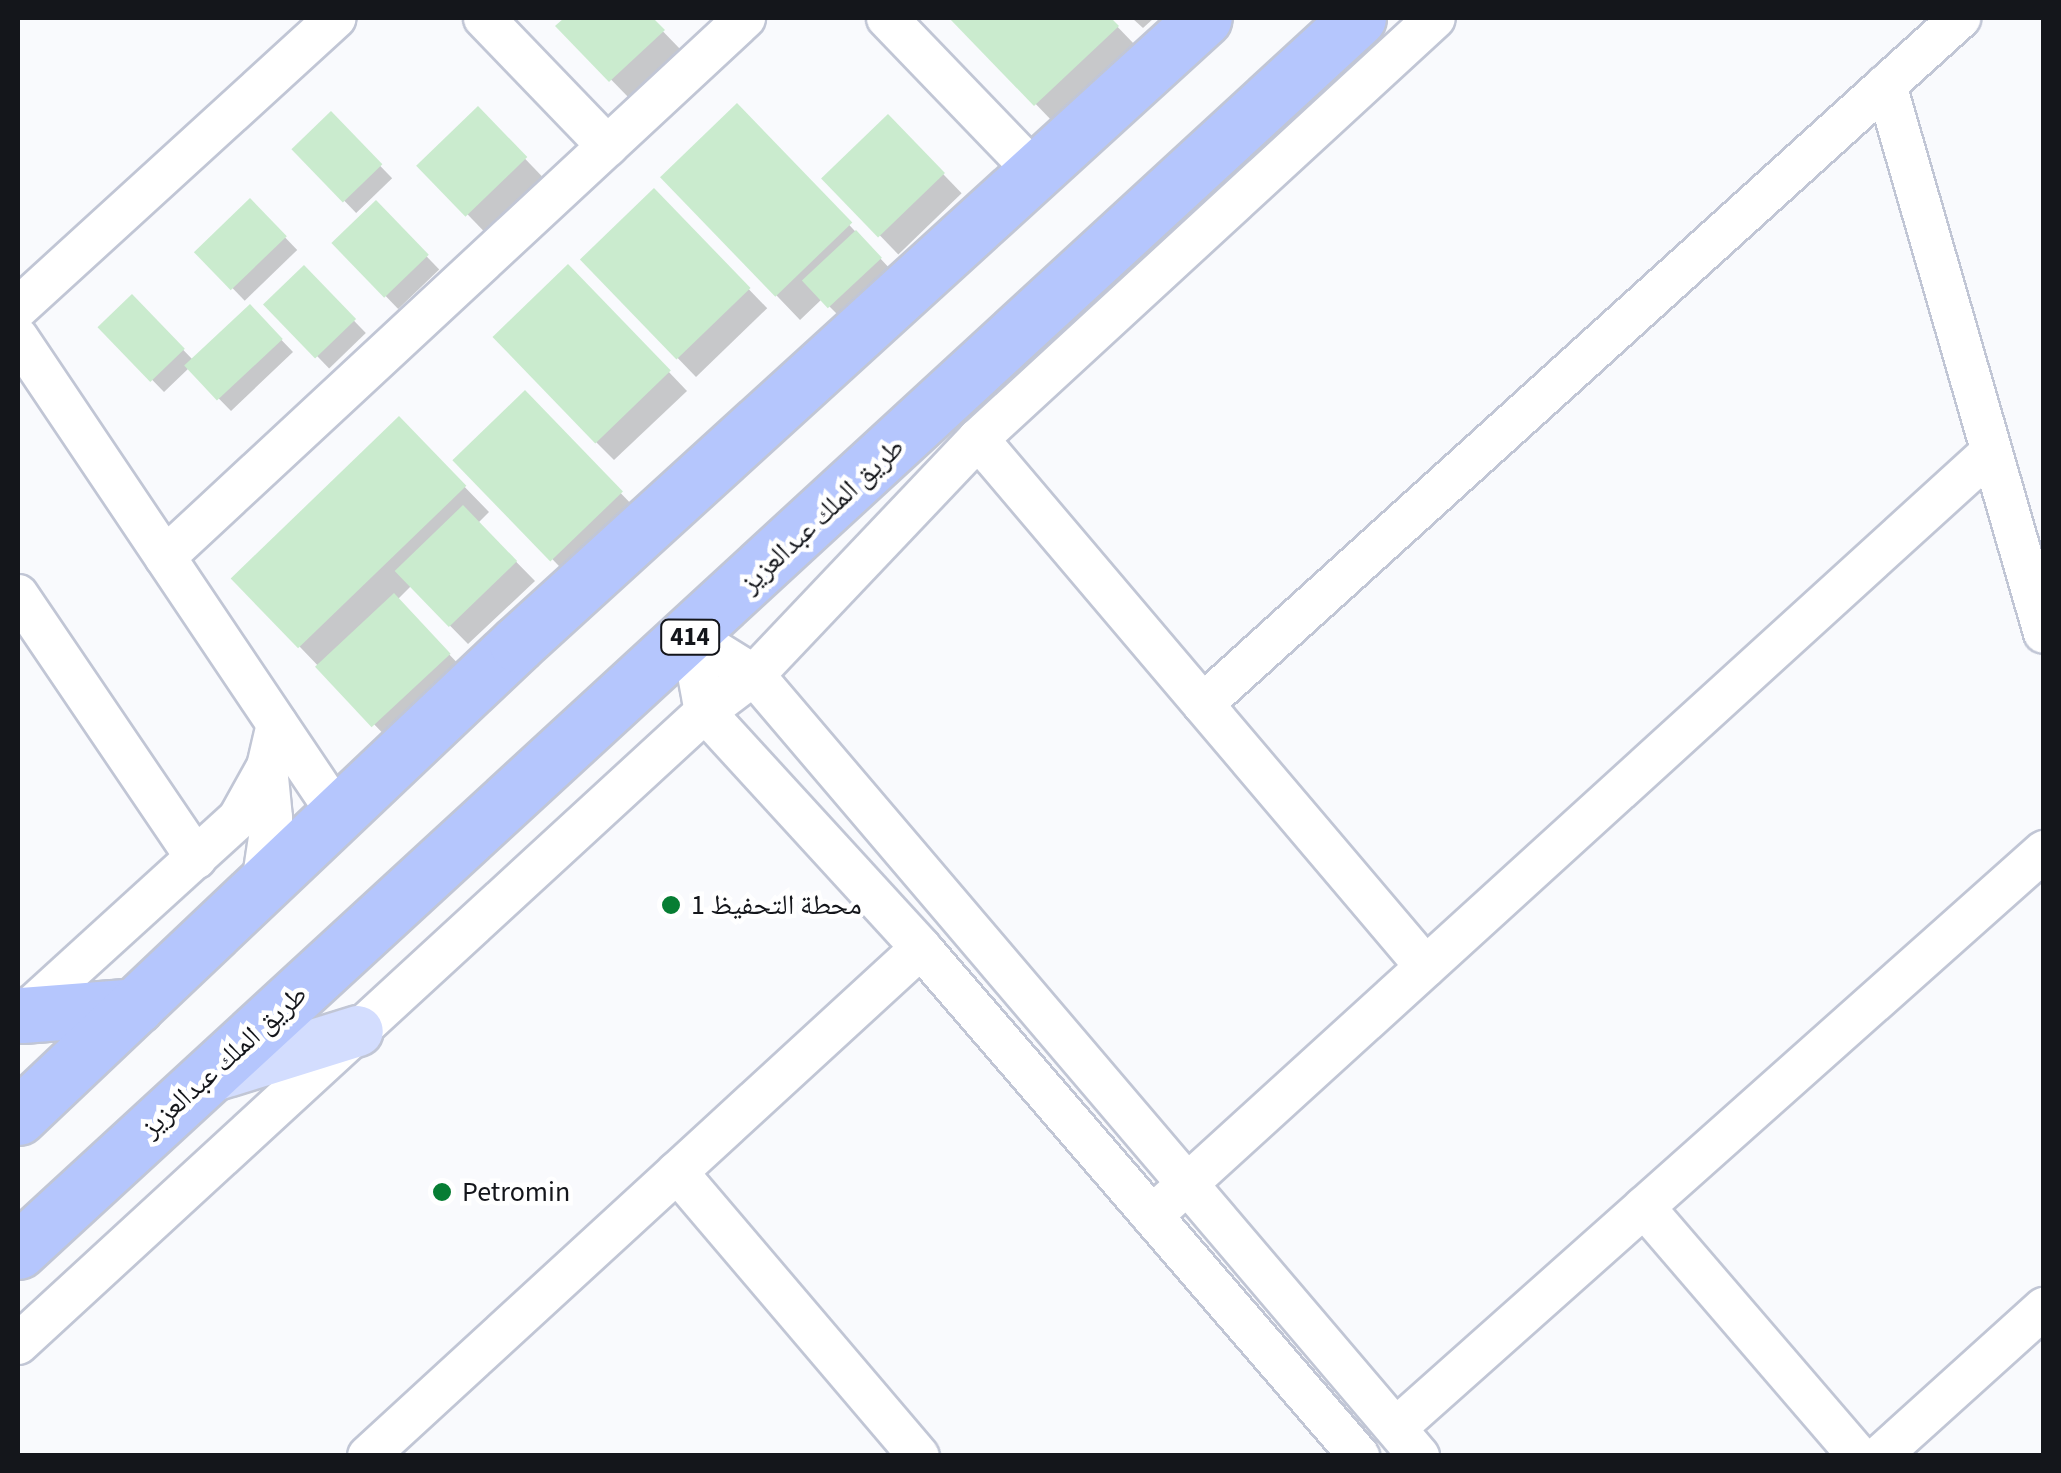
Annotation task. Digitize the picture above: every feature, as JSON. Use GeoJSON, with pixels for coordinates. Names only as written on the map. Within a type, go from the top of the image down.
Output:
{"type":"FeatureCollection","features":[{"type":"Feature","properties":{"kind":"highway"},"geometry":{"type":"LineString","coordinates":[[18,1116],[337,813],[1204,18]]}},
{"type":"Feature","properties":{"kind":"highway","name":"طريق الملك عبدالعزيز"},"geometry":{"type":"LineString","coordinates":[[18,1251],[691,636],[1358,18]]}},
{"type":"Feature","properties":{"kind":"highway"},"geometry":{"type":"LineString","coordinates":[[20,1017],[136,1006]]}},
{"type":"Feature","properties":{"kind":"main road"},"geometry":{"type":"LineString","coordinates":[[204,1079],[358,1031]]}},
{"type":"Feature","properties":{"kind":"street"},"geometry":{"type":"LineString","coordinates":[[18,308],[336,18]]}},
{"type":"Feature","properties":{"kind":"street"},"geometry":{"type":"LineString","coordinates":[[484,18],[607,146]]}},
{"type":"Feature","properties":{"kind":"street"},"geometry":{"type":"LineString","coordinates":[[165,557],[745,18]]}},
{"type":"Feature","properties":{"kind":"street"},"geometry":{"type":"LineString","coordinates":[[887,18],[1035,172]]}},
{"type":"Feature","properties":{"kind":"street"},"geometry":{"type":"LineString","coordinates":[[18,1344],[706,712],[754,676],[978,439],[1435,18]]}},
{"type":"Feature","properties":{"kind":"street"},"geometry":{"type":"LineString","coordinates":[[1203,704],[1960,18]]}},
{"type":"Feature","properties":{"kind":"street"},"geometry":{"type":"LineString","coordinates":[[1886,85],[2044,633]]}},
{"type":"Feature","properties":{"kind":"street"},"geometry":{"type":"LineString","coordinates":[[18,338],[337,813]]}},
{"type":"Feature","properties":{"kind":"street"},"geometry":{"type":"LineString","coordinates":[[978,439],[1426,967]]}},
{"type":"Feature","properties":{"kind":"street"},"geometry":{"type":"LineString","coordinates":[[1152,1216],[1992,452]]}},
{"type":"Feature","properties":{"kind":"street"},"geometry":{"type":"LineString","coordinates":[[18,595],[196,858]]}},
{"type":"Feature","properties":{"kind":"street"},"geometry":{"type":"LineString","coordinates":[[691,636],[754,676],[1407,1442],[1644,1207],[2044,851]]}},
{"type":"Feature","properties":{"kind":"street"},"geometry":{"type":"LineString","coordinates":[[691,636],[706,712],[921,948],[1359,1456]]}},
{"type":"Feature","properties":{"kind":"street"},"geometry":{"type":"LineString","coordinates":[[20,1017],[238,818],[267,766],[277,724]]}},
{"type":"Feature","properties":{"kind":"street"},"geometry":{"type":"LineString","coordinates":[[262,884],[272,818],[267,766]]}},
{"type":"Feature","properties":{"kind":"street"},"geometry":{"type":"LineString","coordinates":[[368,1456],[921,948]]}},
{"type":"Feature","properties":{"kind":"street"},"geometry":{"type":"LineString","coordinates":[[677,1172],[898,1448]]}},
{"type":"Feature","properties":{"kind":"street"},"geometry":{"type":"LineString","coordinates":[[1644,1207],[1858,1456]]}},
{"type":"Feature","properties":{"kind":"street"},"geometry":{"type":"LineString","coordinates":[[1880,1456],[2044,1308]]}},
{"type":"Feature","properties":{"kind":"building"},"geometry":{"type":"Polygon","coordinates":[[[564,18],[653,18],[665,30],[609,82],[555,26],[564,18]]]}},
{"type":"Feature","properties":{"kind":"building"},"geometry":{"type":"Polygon","coordinates":[[[949,18],[1111,18],[1119,26],[1034,106],[949,18]]]}},
{"type":"Feature","properties":{"kind":"building"},"geometry":{"type":"Polygon","coordinates":[[[737,103],[852,222],[775,297],[660,177],[737,103]]]}},
{"type":"Feature","properties":{"kind":"building"},"geometry":{"type":"Polygon","coordinates":[[[478,106],[527,157],[465,217],[416,166],[478,106]]]}},
{"type":"Feature","properties":{"kind":"building"},"geometry":{"type":"Polygon","coordinates":[[[331,111],[382,164],[343,202],[291,149],[331,111]]]}},
{"type":"Feature","properties":{"kind":"building"},"geometry":{"type":"Polygon","coordinates":[[[888,114],[945,173],[878,238],[821,179],[888,114]]]}},
{"type":"Feature","properties":{"kind":"building"},"geometry":{"type":"Polygon","coordinates":[[[654,188],[751,288],[676,360],[580,260],[654,188]]]}},
{"type":"Feature","properties":{"kind":"building"},"geometry":{"type":"Polygon","coordinates":[[[250,198],[287,236],[231,290],[194,252],[250,198]]]}},
{"type":"Feature","properties":{"kind":"building"},"geometry":{"type":"Polygon","coordinates":[[[376,200],[429,255],[384,298],[331,243],[376,200]]]}},
{"type":"Feature","properties":{"kind":"building"},"geometry":{"type":"Polygon","coordinates":[[[856,230],[882,258],[828,308],[802,280],[856,230]]]}},
{"type":"Feature","properties":{"kind":"building"},"geometry":{"type":"Polygon","coordinates":[[[568,264],[671,370],[595,443],[492,337],[568,264]]]}},
{"type":"Feature","properties":{"kind":"building"},"geometry":{"type":"Polygon","coordinates":[[[304,265],[356,319],[315,359],[263,305],[304,265]]]}},
{"type":"Feature","properties":{"kind":"building"},"geometry":{"type":"Polygon","coordinates":[[[132,294],[185,349],[150,382],[97,327],[132,294]]]}},
{"type":"Feature","properties":{"kind":"building"},"geometry":{"type":"Polygon","coordinates":[[[250,304],[283,339],[217,400],[184,365],[250,304]]]}},
{"type":"Feature","properties":{"kind":"building"},"geometry":{"type":"Polygon","coordinates":[[[525,390],[623,491],[550,562],[452,460],[525,390]]]}},
{"type":"Feature","properties":{"kind":"building"},"geometry":{"type":"Polygon","coordinates":[[[399,416],[466,486],[298,648],[231,579],[399,416]]]}},
{"type":"Feature","properties":{"kind":"building"},"geometry":{"type":"Polygon","coordinates":[[[463,505],[517,561],[449,627],[395,571],[463,505]]]}},
{"type":"Feature","properties":{"kind":"building"},"geometry":{"type":"Polygon","coordinates":[[[394,593],[451,654],[372,727],[315,667],[394,593]]]}},
{"type":"Feature","properties":{"kind":"place","name":"محطة التحفيظ 1"},"geometry":{"type":"Point","coordinates":[671,905]}},
{"type":"Feature","properties":{"kind":"place","name":"Petromin"},"geometry":{"type":"Point","coordinates":[442,1192]}}]}
